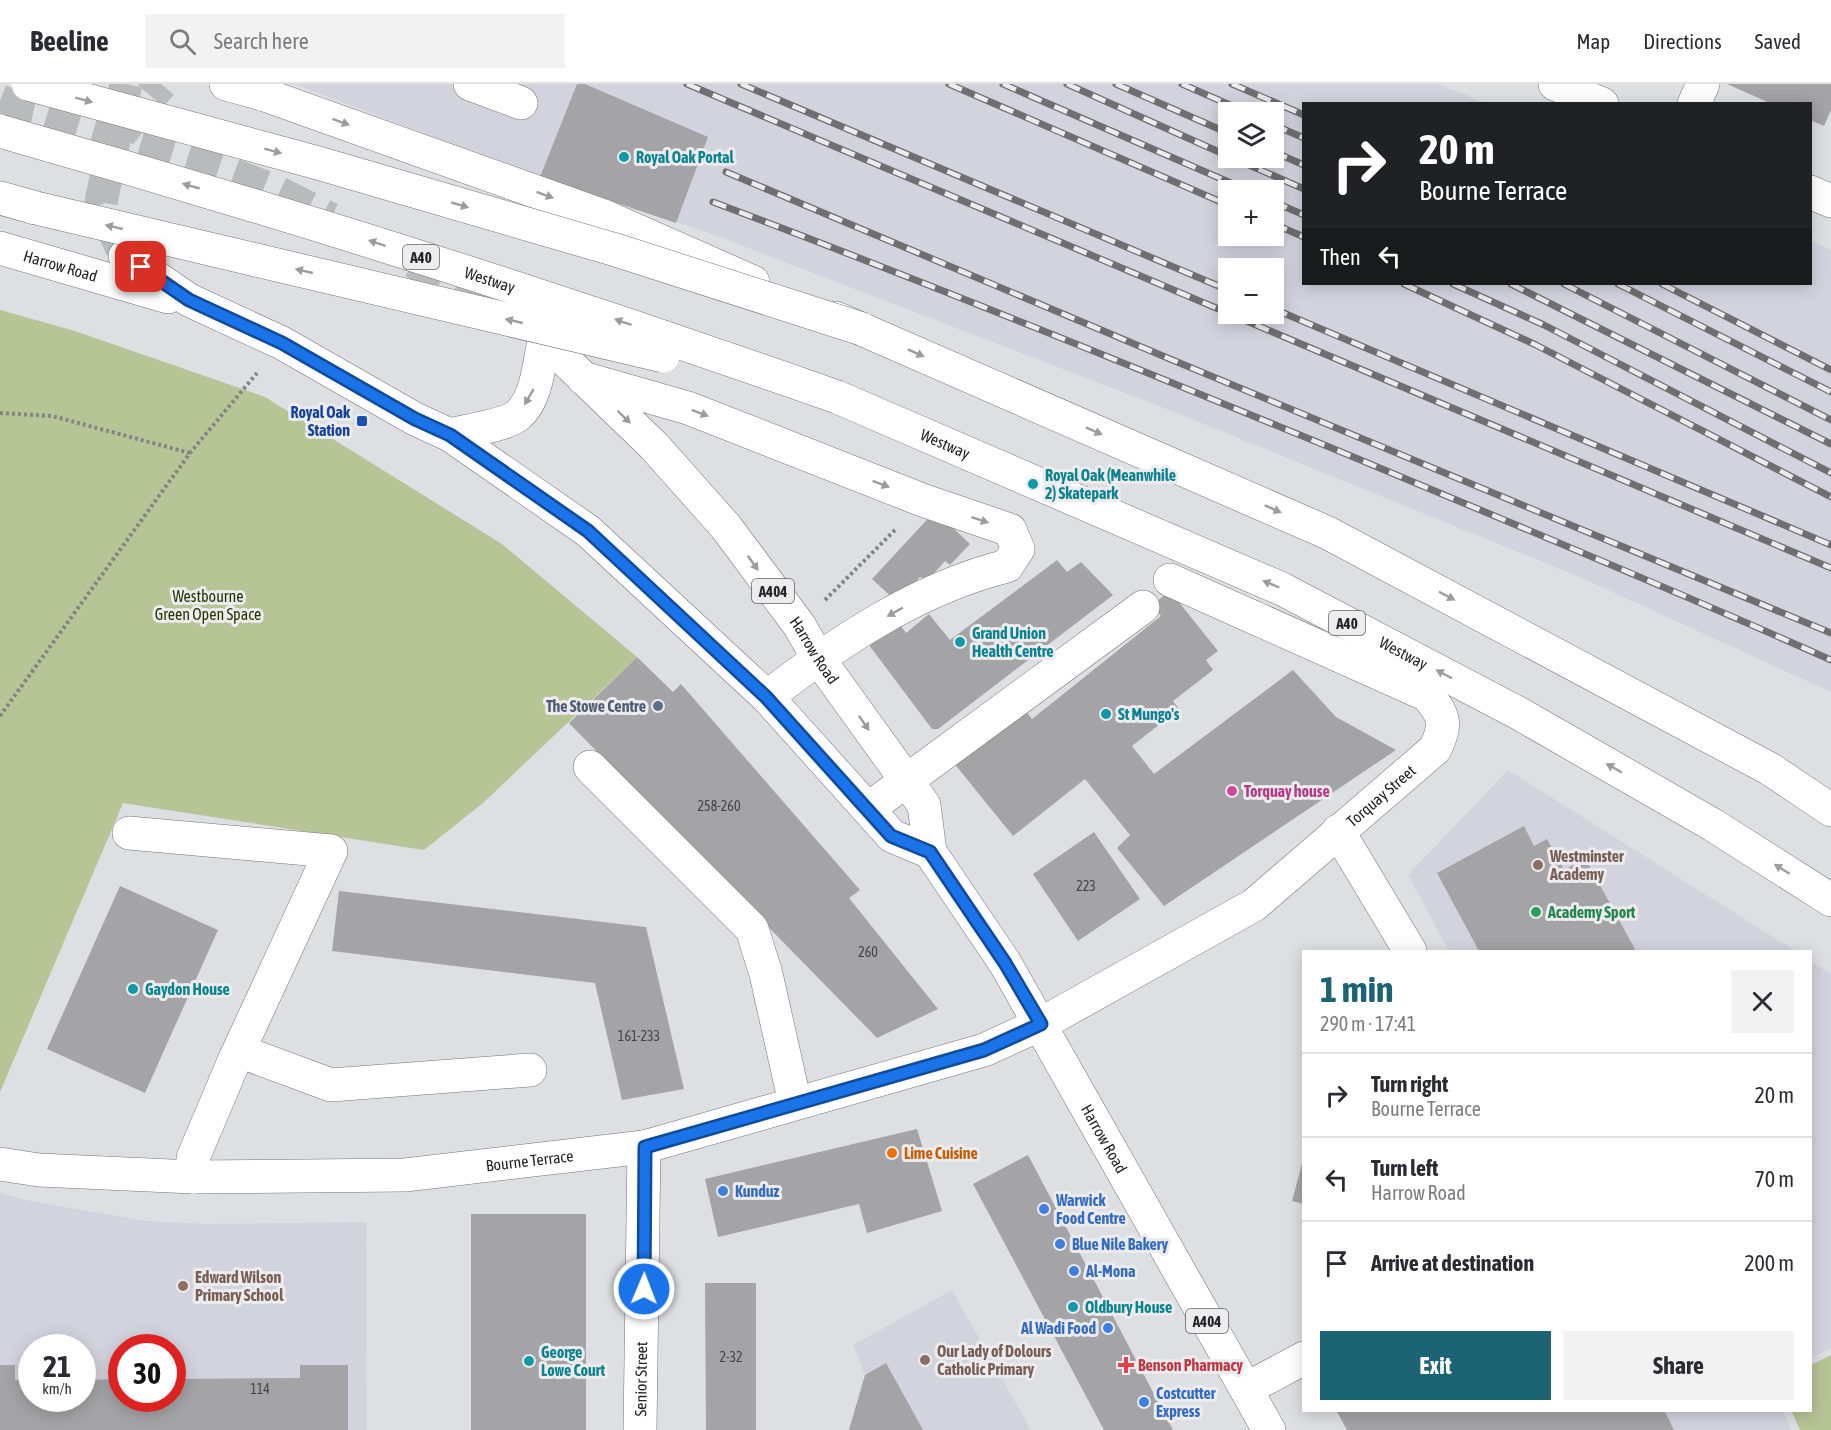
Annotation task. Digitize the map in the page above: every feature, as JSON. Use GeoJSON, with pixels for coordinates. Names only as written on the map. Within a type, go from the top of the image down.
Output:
{"type":"FeatureCollection","features":[{"type":"Feature","properties":{"kind":"main road"},"geometry":{"type":"LineString","coordinates":[[28,84],[318,163],[616,250],[862,329]]}},
{"type":"Feature","properties":{"kind":"main road"},"geometry":{"type":"LineString","coordinates":[[226,84],[265,95],[604,216],[1328,533],[1770,768],[1831,810]]}},
{"type":"Feature","properties":{"kind":"main road"},"geometry":{"type":"LineString","coordinates":[[470,84],[521,103]]}},
{"type":"Feature","properties":{"kind":"main road"},"geometry":{"type":"LineString","coordinates":[[1555,84],[1597,102]]}},
{"type":"Feature","properties":{"kind":"main road"},"geometry":{"type":"LineString","coordinates":[[1695,102],[1703,84]]}},
{"type":"Feature","properties":{"kind":"main road","name":"Westway"},"geometry":{"type":"LineString","coordinates":[[0,131],[323,225],[621,322],[837,397],[1282,589],[1520,714],[1713,825],[1831,900]]}},
{"type":"Feature","properties":{"kind":"main road"},"geometry":{"type":"LineString","coordinates":[[1812,193],[1831,201]]}},
{"type":"Feature","properties":{"kind":"main road","name":"A40"},"geometry":{"type":"LineString","coordinates":[[0,198],[837,397]]}},
{"type":"Feature","properties":{"kind":"main road","name":"Harrow Road"},"geometry":{"type":"LineString","coordinates":[[0,248],[224,315]]}},
{"type":"Feature","properties":{"kind":"main road","name":"Harrow Road"},"geometry":{"type":"LineString","coordinates":[[125,256],[189,300],[282,343],[415,419],[450,435],[588,531],[766,697],[891,836],[930,852]]}},
{"type":"Feature","properties":{"kind":"main road"},"geometry":{"type":"LineString","coordinates":[[450,435],[486,427],[517,416],[534,390],[565,360],[925,501],[1011,530],[1018,549],[1007,566],[976,573],[907,606],[818,658],[766,697]]}},
{"type":"Feature","properties":{"kind":"main road","name":"Harrow Road"},"geometry":{"type":"LineString","coordinates":[[565,360],[654,446],[726,527],[799,625],[818,658],[924,805],[930,852],[1005,963],[1041,1024],[1269,1430]]}},
{"type":"Feature","properties":{"kind":"main road","name":"Torquay Street"},"geometry":{"type":"LineString","coordinates":[[1041,1024],[1254,905],[1435,749],[1443,732],[1442,712],[1427,695],[1170,580]]}},
{"type":"Feature","properties":{"kind":"main road"},"geometry":{"type":"LineString","coordinates":[[868,809],[907,783],[1143,607]]}},
{"type":"Feature","properties":{"kind":"main road"},"geometry":{"type":"LineString","coordinates":[[590,767],[752,929],[766,974],[795,1103]]}},
{"type":"Feature","properties":{"kind":"main road"},"geometry":{"type":"LineString","coordinates":[[1338,831],[1409,950]]}},
{"type":"Feature","properties":{"kind":"main road"},"geometry":{"type":"LineString","coordinates":[[129,833],[331,851],[239,1051],[193,1158],[193,1177]]}},
{"type":"Feature","properties":{"kind":"main road","name":"Bourne Terrace"},"geometry":{"type":"LineString","coordinates":[[0,1164],[39,1170],[193,1177],[405,1175],[645,1147],[984,1050],[1041,1024]]}},
{"type":"Feature","properties":{"kind":"main road"},"geometry":{"type":"LineString","coordinates":[[239,1051],[331,1085],[530,1070]]}},
{"type":"Feature","properties":{"kind":"main road","name":"Senior Street"},"geometry":{"type":"LineString","coordinates":[[640,1430],[645,1147]]}},
{"type":"Feature","properties":{"kind":"main road"},"geometry":{"type":"LineString","coordinates":[[1246,1389],[1302,1359]]}},
{"type":"Feature","properties":{"kind":"path"},"geometry":{"type":"LineString","coordinates":[[0,716],[190,453],[282,343]]}},
{"type":"Feature","properties":{"kind":"path"},"geometry":{"type":"LineString","coordinates":[[0,413],[52,416],[190,453]]}},
{"type":"Feature","properties":{"kind":"path"},"geometry":{"type":"LineString","coordinates":[[799,625],[925,501]]}},
{"type":"Feature","properties":{"kind":"shaded area"},"geometry":{"type":"Polygon","coordinates":[[[294,84],[1439,84],[1483,102],[1302,102],[1302,285],[1812,285],[1812,241],[1831,250],[1831,692],[1582,578],[1177,413],[704,231],[540,177],[294,84]]]}},
{"type":"Feature","properties":{"kind":"shaded area","name":"Westminster Academy"},"geometry":{"type":"Polygon","coordinates":[[[1508,770],[1793,950],[1448,950],[1408,875],[1508,770]]]}},
{"type":"Feature","properties":{"kind":"shaded area"},"geometry":{"type":"Polygon","coordinates":[[[1812,962],[1831,974],[1831,1348],[1812,1358],[1812,962]]]}},
{"type":"Feature","properties":{"kind":"shaded area","name":"Edward Wilson Primary School"},"geometry":{"type":"Polygon","coordinates":[[[0,1193],[30,1201],[146,1221],[206,1224],[366,1222],[367,1430],[0,1430],[0,1193]]]}},
{"type":"Feature","properties":{"kind":"shaded area","name":"Our Lady of Dolours Catholic Primary"},"geometry":{"type":"Polygon","coordinates":[[[952,1290],[1031,1430],[849,1430],[865,1375],[853,1345],[952,1290]]]}},
{"type":"Feature","properties":{"kind":"shaded area"},"geometry":{"type":"Polygon","coordinates":[[[1337,1412],[1784,1412],[1791,1430],[1347,1430],[1337,1412]]]}},
{"type":"Feature","properties":{"kind":"green space","name":"Westbourne Green Open Space"},"geometry":{"type":"Polygon","coordinates":[[[0,310],[75,331],[265,397],[502,544],[637,657],[483,803],[424,850],[123,803],[0,1092],[0,310]]]}},
{"type":"Feature","properties":{"kind":"green space"},"geometry":{"type":"Polygon","coordinates":[[[1831,1355],[1831,1430],[1800,1430],[1792,1412],[1812,1412],[1812,1364],[1831,1355]]]}},
{"type":"Feature","properties":{"kind":"building","name":"Royal Oak Portal"},"geometry":{"type":"Polygon","coordinates":[[[577,84],[585,84],[708,137],[676,223],[540,177],[577,84]]]}},
{"type":"Feature","properties":{"kind":"building"},"geometry":{"type":"Polygon","coordinates":[[[1727,84],[1831,84],[1831,110],[1824,126],[1812,121],[1812,102],[1768,102],[1727,84]]]}},
{"type":"Feature","properties":{"kind":"building"},"geometry":{"type":"Polygon","coordinates":[[[935,511],[970,544],[950,565],[945,561],[928,580],[920,577],[897,602],[872,579],[935,511]]]}},
{"type":"Feature","properties":{"kind":"building","name":"Grand Union Health Centre"},"geometry":{"type":"Polygon","coordinates":[[[1057,560],[1067,572],[1081,562],[1113,595],[938,729],[932,729],[869,645],[897,621],[906,633],[929,614],[950,640],[1057,560]]]}},
{"type":"Feature","properties":{"kind":"building"},"geometry":{"type":"Polygon","coordinates":[[[1170,591],[1218,651],[1206,660],[1213,670],[1173,701],[1179,709],[1132,746],[1154,774],[1293,670],[1336,717],[1396,750],[1164,906],[1117,848],[1130,835],[1085,779],[1013,836],[953,762],[1023,707],[1032,719],[1161,616],[1152,605],[1170,591]]]}},
{"type":"Feature","properties":{"kind":"building"},"geometry":{"type":"Polygon","coordinates":[[[637,657],[673,692],[681,684],[860,890],[849,898],[938,1009],[877,1038],[569,723],[637,657]]]}},
{"type":"Feature","properties":{"kind":"building","name":"Academy Sport"},"geometry":{"type":"Polygon","coordinates":[[[1524,826],[1534,846],[1547,839],[1564,870],[1585,858],[1635,950],[1478,950],[1437,873],[1524,826]]]}},
{"type":"Feature","properties":{"kind":"building"},"geometry":{"type":"Polygon","coordinates":[[[1094,832],[1140,899],[1078,941],[1033,874],[1094,832]]]}},
{"type":"Feature","properties":{"kind":"building","name":"Gaydon House"},"geometry":{"type":"Polygon","coordinates":[[[120,886],[218,930],[145,1093],[47,1049],[120,886]]]}},
{"type":"Feature","properties":{"kind":"building"},"geometry":{"type":"Polygon","coordinates":[[[339,891],[646,927],[684,1089],[622,1100],[595,983],[332,951],[339,891]]]}},
{"type":"Feature","properties":{"kind":"building"},"geometry":{"type":"Polygon","coordinates":[[[917,1129],[942,1211],[867,1233],[859,1204],[718,1237],[705,1179],[917,1129]]]}},
{"type":"Feature","properties":{"kind":"building","name":"Oldbury House"},"geometry":{"type":"Polygon","coordinates":[[[1028,1155],[1173,1430],[1104,1430],[973,1184],[1028,1155]]]}},
{"type":"Feature","properties":{"kind":"building"},"geometry":{"type":"Polygon","coordinates":[[[1302,1164],[1302,1204],[1292,1201],[1302,1164]]]}},
{"type":"Feature","properties":{"kind":"building","name":"George Lowe Court"},"geometry":{"type":"Polygon","coordinates":[[[471,1214],[586,1214],[586,1430],[471,1430],[471,1214]]]}},
{"type":"Feature","properties":{"kind":"building"},"geometry":{"type":"Polygon","coordinates":[[[705,1283],[756,1283],[756,1430],[706,1430],[705,1283]]]}},
{"type":"Feature","properties":{"kind":"building"},"geometry":{"type":"Polygon","coordinates":[[[886,1363],[923,1430],[849,1430],[865,1375],[886,1363]]]}},
{"type":"Feature","properties":{"kind":"building"},"geometry":{"type":"Polygon","coordinates":[[[0,1365],[15,1365],[15,1380],[18,1380],[18,1412],[96,1412],[96,1380],[108,1379],[108,1412],[186,1412],[186,1379],[300,1378],[300,1365],[348,1365],[348,1430],[0,1430],[0,1365]]]}},
{"type":"Feature","properties":{"kind":"building"},"geometry":{"type":"Polygon","coordinates":[[[1337,1412],[1665,1412],[1674,1430],[1347,1430],[1337,1412]]]}},
{"type":"Feature","properties":{"kind":"tunnel"},"geometry":{"type":"LineString","coordinates":[[122,249],[101,202],[126,84]]}},
{"type":"Feature","properties":{"kind":"tunnel"},"geometry":{"type":"LineString","coordinates":[[120,134],[161,84]]}},
{"type":"Feature","properties":{"kind":"tunnel"},"geometry":{"type":"LineString","coordinates":[[0,101],[232,175],[274,191],[331,219]]}},
{"type":"Feature","properties":{"kind":"tunnel"},"geometry":{"type":"LineString","coordinates":[[0,110],[53,122]]}},
{"type":"Feature","properties":{"kind":"tunnel"},"geometry":{"type":"LineString","coordinates":[[414,262],[501,315]]}},
{"type":"Feature","properties":{"kind":"railway"},"geometry":{"type":"LineString","coordinates":[[687,84],[1218,309]]}},
{"type":"Feature","properties":{"kind":"railway"},"geometry":{"type":"LineString","coordinates":[[741,84],[1218,286]]}},
{"type":"Feature","properties":{"kind":"railway"},"geometry":{"type":"LineString","coordinates":[[949,84],[1218,201]]}},
{"type":"Feature","properties":{"kind":"railway"},"geometry":{"type":"LineString","coordinates":[[1003,84],[1224,180]]}},
{"type":"Feature","properties":{"kind":"railway"},"geometry":{"type":"LineString","coordinates":[[1067,84],[1218,152]]}},
{"type":"Feature","properties":{"kind":"railway"},"geometry":{"type":"LineString","coordinates":[[1116,84],[1218,129]]}},
{"type":"Feature","properties":{"kind":"railway"},"geometry":{"type":"LineString","coordinates":[[1182,84],[1223,102]]}},
{"type":"Feature","properties":{"kind":"railway"},"geometry":{"type":"LineString","coordinates":[[1232,84],[1302,114]]}},
{"type":"Feature","properties":{"kind":"railway"},"geometry":{"type":"LineString","coordinates":[[1284,129],[1302,137]]}},
{"type":"Feature","properties":{"kind":"railway"},"geometry":{"type":"LineString","coordinates":[[1284,156],[1302,164]]}},
{"type":"Feature","properties":{"kind":"railway"},"geometry":{"type":"LineString","coordinates":[[1256,168],[1302,188]]}},
{"type":"Feature","properties":{"kind":"railway"},"geometry":{"type":"LineString","coordinates":[[726,172],[1831,633]]}},
{"type":"Feature","properties":{"kind":"railway"},"geometry":{"type":"LineString","coordinates":[[713,202],[1272,423],[1591,556],[1831,660]]}},
{"type":"Feature","properties":{"kind":"railway"},"geometry":{"type":"LineString","coordinates":[[1284,206],[1302,214]]}},
{"type":"Feature","properties":{"kind":"railway"},"geometry":{"type":"LineString","coordinates":[[1284,228],[1302,236]]}},
{"type":"Feature","properties":{"kind":"railway"},"geometry":{"type":"LineString","coordinates":[[1406,285],[1536,345],[1831,497]]}},
{"type":"Feature","properties":{"kind":"railway"},"geometry":{"type":"LineString","coordinates":[[1455,285],[1544,325],[1831,473]]}},
{"type":"Feature","properties":{"kind":"railway"},"geometry":{"type":"LineString","coordinates":[[1513,285],[1831,444]]}},
{"type":"Feature","properties":{"kind":"railway"},"geometry":{"type":"LineString","coordinates":[[1566,285],[1831,420]]}},
{"type":"Feature","properties":{"kind":"railway"},"geometry":{"type":"LineString","coordinates":[[1620,285],[1831,392]]}},
{"type":"Feature","properties":{"kind":"railway"},"geometry":{"type":"LineString","coordinates":[[1664,285],[1831,370]]}},
{"type":"Feature","properties":{"kind":"railway"},"geometry":{"type":"LineString","coordinates":[[1284,313],[1831,545]]}},
{"type":"Feature","properties":{"kind":"railway"},"geometry":{"type":"LineString","coordinates":[[1254,324],[1831,568]]}},
{"type":"Feature","properties":{"kind":"place","name":"Royal Oak Portal"},"geometry":{"type":"Point","coordinates":[624,157]}},
{"type":"Feature","properties":{"kind":"place","name":"Royal Oak Station"},"geometry":{"type":"Point","coordinates":[362,421]}},
{"type":"Feature","properties":{"kind":"place","name":"Royal Oak (Meanwhile 2) Skatepark"},"geometry":{"type":"Point","coordinates":[1033,484]}},
{"type":"Feature","properties":{"kind":"place","name":"Grand Union Health Centre"},"geometry":{"type":"Point","coordinates":[960,642]}},
{"type":"Feature","properties":{"kind":"place","name":"The Stowe Centre"},"geometry":{"type":"Point","coordinates":[658,706]}},
{"type":"Feature","properties":{"kind":"place","name":"St Mungo's"},"geometry":{"type":"Point","coordinates":[1106,714]}},
{"type":"Feature","properties":{"kind":"place","name":"Torquay house"},"geometry":{"type":"Point","coordinates":[1232,791]}},
{"type":"Feature","properties":{"kind":"place","name":"Westminster Academy"},"geometry":{"type":"Point","coordinates":[1538,865]}},
{"type":"Feature","properties":{"kind":"place","name":"Academy Sport"},"geometry":{"type":"Point","coordinates":[1536,912]}},
{"type":"Feature","properties":{"kind":"place","name":"Gaydon House"},"geometry":{"type":"Point","coordinates":[133,989]}},
{"type":"Feature","properties":{"kind":"place","name":"Lime Cuisine"},"geometry":{"type":"Point","coordinates":[892,1153]}},
{"type":"Feature","properties":{"kind":"place","name":"Kunduz"},"geometry":{"type":"Point","coordinates":[723,1191]}},
{"type":"Feature","properties":{"kind":"place","name":"Warwick Food Centre"},"geometry":{"type":"Point","coordinates":[1044,1209]}},
{"type":"Feature","properties":{"kind":"place","name":"Blue Nile Bakery"},"geometry":{"type":"Point","coordinates":[1060,1244]}},
{"type":"Feature","properties":{"kind":"place","name":"Al-Mona"},"geometry":{"type":"Point","coordinates":[1074,1271]}},
{"type":"Feature","properties":{"kind":"place","name":"Edward Wilson Primary School"},"geometry":{"type":"Point","coordinates":[183,1286]}},
{"type":"Feature","properties":{"kind":"place","name":"Oldbury House"},"geometry":{"type":"Point","coordinates":[1073,1307]}},
{"type":"Feature","properties":{"kind":"place","name":"Al Wadi Food"},"geometry":{"type":"Point","coordinates":[1108,1328]}},
{"type":"Feature","properties":{"kind":"place","name":"Our Lady of Dolours Catholic Primary"},"geometry":{"type":"Point","coordinates":[925,1360]}},
{"type":"Feature","properties":{"kind":"place","name":"George Lowe Court"},"geometry":{"type":"Point","coordinates":[529,1361]}},
{"type":"Feature","properties":{"kind":"place","name":"Benson Pharmacy"},"geometry":{"type":"Point","coordinates":[1126,1365]}},
{"type":"Feature","properties":{"kind":"place","name":"Costcutter Express"},"geometry":{"type":"Point","coordinates":[1144,1402]}},
{"type":"Feature","properties":{"kind":"route"},"geometry":{"type":"LineString","coordinates":[[141,267],[189,300],[282,343],[415,419],[450,435],[588,531],[766,697],[891,836],[930,852],[1005,963],[1041,1024],[984,1050],[645,1147],[644,1289]]}}]}
